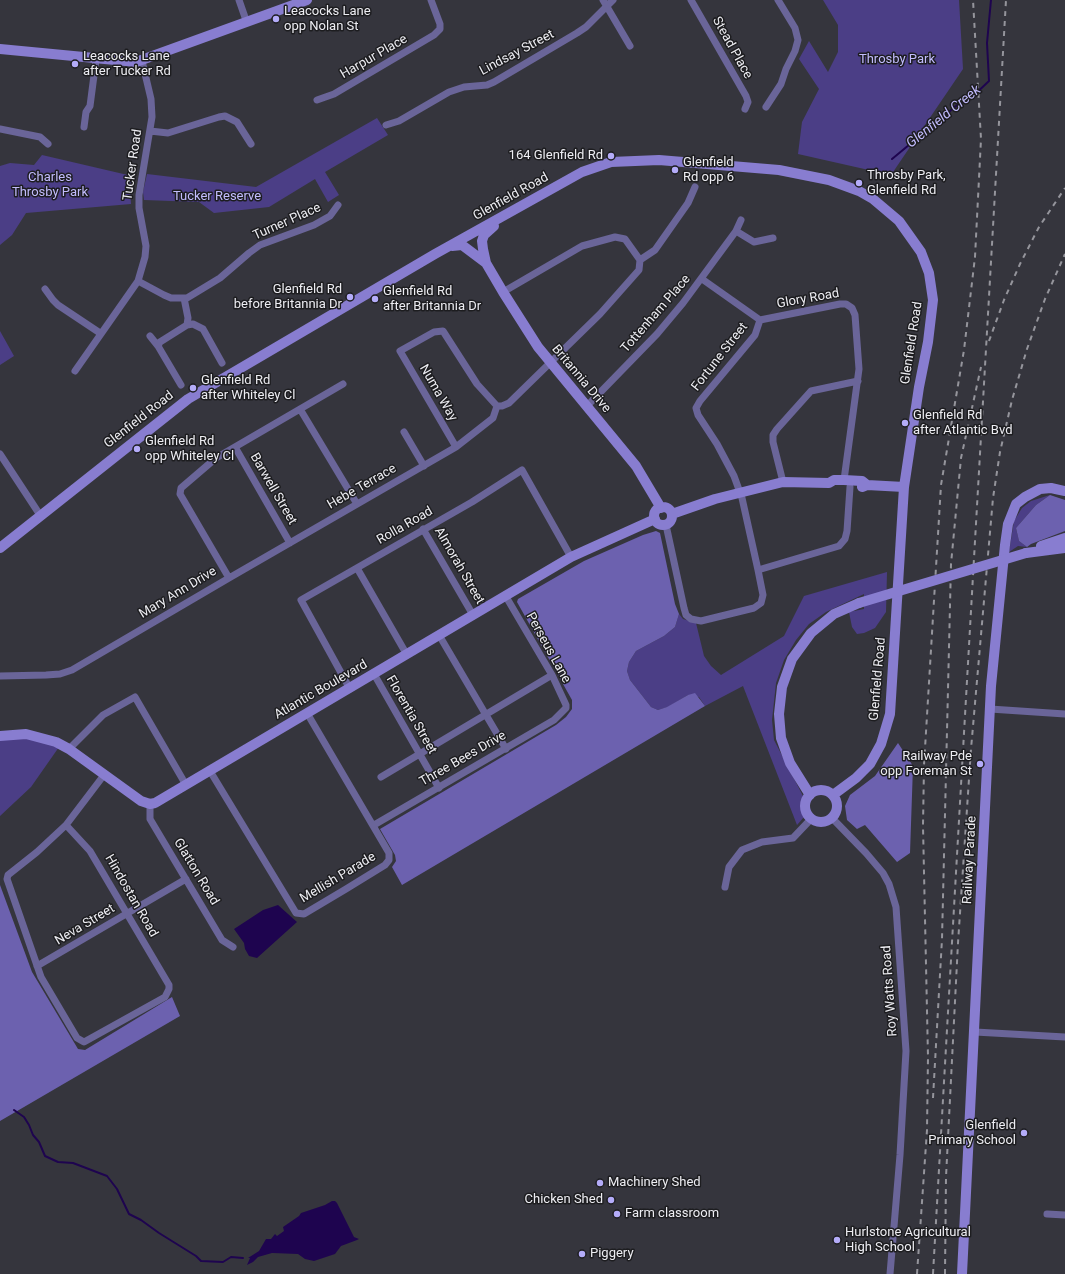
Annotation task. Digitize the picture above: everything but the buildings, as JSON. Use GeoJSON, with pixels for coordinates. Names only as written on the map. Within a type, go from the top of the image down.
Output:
{"type":"FeatureCollection","features":[{"type":"Feature","properties":{"kind":"street"},"geometry":{"type":"LineString","coordinates":[[239,0],[247,23]]}},
{"type":"Feature","properties":{"kind":"street"},"geometry":{"type":"LineString","coordinates":[[0,49],[127,63],[142,61],[307,0]]}},
{"type":"Feature","properties":{"kind":"street","name":"Harpur Place"},"geometry":{"type":"LineString","coordinates":[[317,100],[334,94],[427,41],[440,29],[438,17],[431,0]]}},
{"type":"Feature","properties":{"kind":"street","name":"Lindsay Street"},"geometry":{"type":"LineString","coordinates":[[386,125],[399,121],[449,92],[464,87],[487,85],[494,82],[577,33],[605,3],[613,0]]}},
{"type":"Feature","properties":{"kind":"street","name":"Stead Place"},"geometry":{"type":"LineString","coordinates":[[691,0],[746,96],[748,102],[745,109]]}},
{"type":"Feature","properties":{"kind":"street"},"geometry":{"type":"LineString","coordinates":[[766,106],[781,84],[786,69],[797,47],[798,40],[794,28],[778,0]]}},
{"type":"Feature","properties":{"kind":"street"},"geometry":{"type":"LineString","coordinates":[[605,3],[630,46]]}},
{"type":"Feature","properties":{"kind":"street"},"geometry":{"type":"LineString","coordinates":[[84,127],[86,112],[90,106],[96,60]]}},
{"type":"Feature","properties":{"kind":"street","name":"Tucker Road"},"geometry":{"type":"LineString","coordinates":[[75,371],[100,333],[138,281],[144,262],[146,246],[139,208],[139,195],[152,117],[151,99],[142,61]]}},
{"type":"Feature","properties":{"kind":"street"},"geometry":{"type":"LineString","coordinates":[[150,131],[168,133],[225,116],[237,122],[251,144]]}},
{"type":"Feature","properties":{"kind":"street"},"geometry":{"type":"LineString","coordinates":[[0,129],[40,137],[48,144]]}},
{"type":"Feature","properties":{"kind":"street","name":"Glenfield Road"},"geometry":{"type":"LineString","coordinates":[[0,548],[188,399],[519,206],[596,166],[611,162],[642,160],[704,163],[802,174],[829,180],[859,191],[884,207],[908,231],[921,252],[929,273],[932,290],[931,318],[904,487],[890,714],[886,733],[876,755],[864,771],[833,795]]}},
{"type":"Feature","properties":{"kind":"street"},"geometry":{"type":"LineString","coordinates":[[640,260],[655,250],[688,203],[695,187]]}},
{"type":"Feature","properties":{"kind":"street","name":"Turner Place"},"geometry":{"type":"LineString","coordinates":[[138,281],[164,296],[171,298],[184,298],[207,288],[260,246],[300,232],[330,216],[338,205]]}},
{"type":"Feature","properties":{"kind":"street","name":"Britannia Drive"},"geometry":{"type":"LineString","coordinates":[[519,206],[484,235],[482,241],[486,263],[526,330],[551,364],[636,466],[660,508]]}},
{"type":"Feature","properties":{"kind":"street","name":"Tottenham Place"},"geometry":{"type":"LineString","coordinates":[[587,406],[657,334],[702,279],[736,231],[741,220]]}},
{"type":"Feature","properties":{"kind":"street"},"geometry":{"type":"LineString","coordinates":[[736,231],[754,242],[773,238]]}},
{"type":"Feature","properties":{"kind":"street"},"geometry":{"type":"LineString","coordinates":[[497,406],[509,403],[580,336],[639,270],[640,260],[625,239],[615,237],[582,246],[503,292]]}},
{"type":"Feature","properties":{"kind":"street","name":"Britannia Drive"},"geometry":{"type":"LineString","coordinates":[[450,246],[462,245],[486,263]]}},
{"type":"Feature","properties":{"kind":"street"},"geometry":{"type":"LineString","coordinates":[[702,279],[760,320]]}},
{"type":"Feature","properties":{"kind":"street"},"geometry":{"type":"LineString","coordinates":[[45,289],[58,305],[100,333]]}},
{"type":"Feature","properties":{"kind":"street"},"geometry":{"type":"LineString","coordinates":[[184,298],[188,318],[187,325]]}},
{"type":"Feature","properties":{"kind":"street","name":"Glory Road"},"geometry":{"type":"LineString","coordinates":[[758,570],[832,549],[839,546],[845,539],[847,531],[847,484],[859,361],[855,315],[852,308],[846,304],[760,320]]}},
{"type":"Feature","properties":{"kind":"street","name":"Fortune Street"},"geometry":{"type":"LineString","coordinates":[[740,492],[734,476],[698,415],[696,408],[700,401],[755,335],[760,320]]}},
{"type":"Feature","properties":{"kind":"street"},"geometry":{"type":"LineString","coordinates":[[158,346],[160,342],[187,325],[196,324],[205,331],[222,363]]}},
{"type":"Feature","properties":{"kind":"street","name":"Numa Way"},"geometry":{"type":"LineString","coordinates":[[456,447],[400,351],[434,332],[443,331],[477,384],[497,406]]}},
{"type":"Feature","properties":{"kind":"street"},"geometry":{"type":"LineString","coordinates":[[150,336],[158,346],[181,385]]}},
{"type":"Feature","properties":{"kind":"street"},"geometry":{"type":"LineString","coordinates":[[783,482],[773,442],[773,435],[777,429],[811,391],[858,381]]}},
{"type":"Feature","properties":{"kind":"street","name":"Mary Ann Drive"},"geometry":{"type":"LineString","coordinates":[[0,676],[60,674],[72,670],[229,578],[180,494],[181,488],[216,458],[344,384]]}},
{"type":"Feature","properties":{"kind":"street","name":"Hebe Terrace"},"geometry":{"type":"LineString","coordinates":[[229,578],[456,447],[493,418],[497,406]]}},
{"type":"Feature","properties":{"kind":"street"},"geometry":{"type":"LineString","coordinates":[[300,409],[357,504]]}},
{"type":"Feature","properties":{"kind":"street"},"geometry":{"type":"LineString","coordinates":[[404,432],[424,466]]}},
{"type":"Feature","properties":{"kind":"street","name":"Barwell Street"},"geometry":{"type":"LineString","coordinates":[[235,447],[290,543]]}},
{"type":"Feature","properties":{"kind":"street"},"geometry":{"type":"LineString","coordinates":[[0,454],[40,516]]}},
{"type":"Feature","properties":{"kind":"street","name":"Rolla Road"},"geometry":{"type":"LineString","coordinates":[[350,688],[301,600],[522,470],[572,557]]}},
{"type":"Feature","properties":{"kind":"street"},"geometry":{"type":"LineString","coordinates":[[672,514],[740,492],[783,482],[829,483],[834,480],[861,488],[867,485],[904,487]]}},
{"type":"Feature","properties":{"kind":"street","name":"Railway Parade"},"geometry":{"type":"LineString","coordinates":[[962,1274],[990,708],[1005,545],[1011,513],[1016,504],[1025,497],[1040,490],[1056,488],[1065,491]]}},
{"type":"Feature","properties":{"kind":"street"},"geometry":{"type":"LineString","coordinates":[[666,525],[686,615],[691,619],[701,621],[758,606],[763,599],[745,509],[740,492]]}},
{"type":"Feature","properties":{"kind":"street"},"geometry":{"type":"LineString","coordinates":[[660,508],[668,509],[672,514],[671,520],[666,525],[659,524],[655,519],[655,512],[660,508]]}},
{"type":"Feature","properties":{"kind":"street","name":"Atlantic Boulevard"},"geometry":{"type":"LineString","coordinates":[[150,804],[210,771],[505,595],[572,557],[655,519]]}},
{"type":"Feature","properties":{"kind":"street","name":"Almorah Street"},"geometry":{"type":"LineString","coordinates":[[423,529],[473,615]]}},
{"type":"Feature","properties":{"kind":"street"},"geometry":{"type":"LineString","coordinates":[[1028,553],[1039,547],[1065,538]]}},
{"type":"Feature","properties":{"kind":"street"},"geometry":{"type":"LineString","coordinates":[[810,795],[790,763],[781,738],[779,714],[782,687],[792,659],[811,633],[834,614],[859,603],[1028,553],[1065,548]]}},
{"type":"Feature","properties":{"kind":"street"},"geometry":{"type":"LineString","coordinates":[[357,568],[407,654]]}},
{"type":"Feature","properties":{"kind":"street","name":"Perseus Lane"},"geometry":{"type":"LineString","coordinates":[[505,595],[552,675],[566,705],[562,712]]}},
{"type":"Feature","properties":{"kind":"street"},"geometry":{"type":"LineString","coordinates":[[439,635],[506,749]]}},
{"type":"Feature","properties":{"kind":"street","name":"Florentia Street"},"geometry":{"type":"LineString","coordinates":[[374,674],[439,788]]}},
{"type":"Feature","properties":{"kind":"street"},"geometry":{"type":"LineString","coordinates":[[381,776],[552,675]]}},
{"type":"Feature","properties":{"kind":"street"},"geometry":{"type":"LineString","coordinates":[[69,749],[103,716],[135,697],[186,785]]}},
{"type":"Feature","properties":{"kind":"street"},"geometry":{"type":"LineString","coordinates":[[990,708],[1065,714]]}},
{"type":"Feature","properties":{"kind":"street","name":"Three Bees Drive"},"geometry":{"type":"LineString","coordinates":[[374,825],[506,749],[554,720],[562,712]]}},
{"type":"Feature","properties":{"kind":"street","name":"Mellish Parade"},"geometry":{"type":"LineString","coordinates":[[210,771],[296,913],[304,914],[385,865],[389,860],[389,854],[374,825],[307,713]]}},
{"type":"Feature","properties":{"kind":"street"},"geometry":{"type":"LineString","coordinates":[[0,736],[26,734],[56,742],[69,749],[141,801],[150,804]]}},
{"type":"Feature","properties":{"kind":"street"},"geometry":{"type":"LineString","coordinates":[[37,966],[7,880],[8,875],[37,852],[66,825],[104,775]]}},
{"type":"Feature","properties":{"kind":"street"},"geometry":{"type":"LineString","coordinates":[[822,790],[833,795],[837,807],[832,818],[820,822],[812,818],[806,808],[806,802],[810,795],[816,791],[822,790]]}},
{"type":"Feature","properties":{"kind":"street","name":"Glatton Road"},"geometry":{"type":"LineString","coordinates":[[150,804],[150,819],[222,940],[233,947]]}},
{"type":"Feature","properties":{"kind":"street"},"geometry":{"type":"LineString","coordinates":[[725,887],[729,867],[742,850],[762,842],[793,838],[812,818]]}},
{"type":"Feature","properties":{"kind":"street","name":"Roy Watts Road"},"geometry":{"type":"LineString","coordinates":[[832,818],[883,873],[889,884],[896,907],[906,1051],[890,1274]]}},
{"type":"Feature","properties":{"kind":"street","name":"Hindostan Road"},"geometry":{"type":"LineString","coordinates":[[37,966],[41,977],[76,1038],[84,1042],[165,997],[168,993],[169,984],[90,851],[66,825]]}},
{"type":"Feature","properties":{"kind":"street","name":"Neva Street"},"geometry":{"type":"LineString","coordinates":[[37,966],[186,879]]}},
{"type":"Feature","properties":{"kind":"street"},"geometry":{"type":"LineString","coordinates":[[975,1032],[1065,1038]]}},
{"type":"Feature","properties":{"kind":"street"},"geometry":{"type":"LineString","coordinates":[[1047,1214],[1065,1215]]}},
{"type":"Feature","properties":{"kind":"green space","name":"Throsby Park"},"geometry":{"type":"Polygon","coordinates":[[[823,0],[959,0],[963,69],[891,175],[798,154],[802,122],[819,89],[799,59],[809,41],[828,72],[838,52],[838,25],[823,0]]]}},
{"type":"Feature","properties":{"kind":"green space","name":"Tucker Reserve"},"geometry":{"type":"Polygon","coordinates":[[[377,118],[388,135],[325,172],[339,195],[328,202],[315,179],[269,207],[214,213],[199,202],[144,200],[143,192],[147,174],[256,187],[377,118]]]}},
{"type":"Feature","properties":{"kind":"green space","name":"Charles Throsby Park"},"geometry":{"type":"Polygon","coordinates":[[[42,155],[132,176],[130,190],[131,204],[26,213],[12,235],[0,245],[0,166],[10,163],[34,165],[42,155]]]}},
{"type":"Feature","properties":{"kind":"green space"},"geometry":{"type":"Polygon","coordinates":[[[0,331],[14,356],[0,365],[0,331]]]}},
{"type":"Feature","properties":{"kind":"green space"},"geometry":{"type":"Polygon","coordinates":[[[1050,495],[1036,505],[1016,528],[1019,541],[1027,547],[1018,546],[1009,552],[1014,521],[1022,508],[1031,501],[1050,495]]]}},
{"type":"Feature","properties":{"kind":"green space"},"geometry":{"type":"Polygon","coordinates":[[[887,572],[886,612],[875,628],[864,633],[857,634],[852,627],[849,612],[864,609],[864,594],[826,612],[809,624],[796,640],[784,660],[776,683],[772,720],[774,740],[803,796],[804,817],[797,825],[743,686],[705,706],[699,697],[688,695],[668,707],[658,710],[651,707],[630,680],[627,671],[629,662],[636,651],[664,636],[675,627],[679,614],[683,619],[696,623],[704,656],[711,666],[721,675],[784,636],[804,596],[887,572]]]}},
{"type":"Feature","properties":{"kind":"green space"},"geometry":{"type":"Polygon","coordinates":[[[26,737],[59,747],[31,787],[0,816],[0,740],[26,737]]]}},
{"type":"Feature","properties":{"kind":"shaded area"},"geometry":{"type":"Polygon","coordinates":[[[1050,495],[1065,500],[1065,531],[1031,544],[1027,547],[1019,541],[1016,528],[1036,505],[1050,495]]]}},
{"type":"Feature","properties":{"kind":"shaded area"},"geometry":{"type":"Polygon","coordinates":[[[656,531],[660,533],[675,604],[679,614],[675,627],[664,636],[636,651],[629,662],[627,671],[630,680],[651,707],[658,710],[695,693],[705,706],[402,885],[392,867],[396,861],[395,855],[380,829],[556,725],[566,717],[572,709],[572,700],[517,602],[518,599],[584,561],[643,535],[656,531]]]}},
{"type":"Feature","properties":{"kind":"shaded area"},"geometry":{"type":"Polygon","coordinates":[[[898,743],[913,766],[910,853],[897,862],[865,825],[857,829],[847,820],[845,806],[850,795],[875,776],[898,743]]]}},
{"type":"Feature","properties":{"kind":"shaded area"},"geometry":{"type":"Polygon","coordinates":[[[0,885],[32,972],[78,1049],[85,1050],[172,997],[180,1016],[0,1121],[0,885]]]}},
{"type":"Feature","properties":{"kind":"shaded area"},"geometry":{"type":"Polygon","coordinates":[[[278,905],[297,922],[257,958],[249,956],[245,949],[244,943],[234,929],[263,910],[278,905]]]}},
{"type":"Feature","properties":{"kind":"shaded area"},"geometry":{"type":"Polygon","coordinates":[[[332,1201],[337,1203],[354,1237],[359,1239],[341,1246],[335,1254],[314,1261],[305,1259],[298,1254],[272,1253],[258,1257],[247,1265],[250,1258],[248,1258],[259,1251],[266,1239],[271,1239],[275,1234],[277,1236],[284,1231],[283,1227],[301,1213],[325,1205],[332,1201]]]}},
{"type":"Feature","properties":{"kind":"waterway","name":"Glenfield Creek"},"geometry":{"type":"LineString","coordinates":[[892,159],[956,106],[971,98],[989,81],[987,43],[991,0]]}},
{"type":"Feature","properties":{"kind":"waterway"},"geometry":{"type":"LineString","coordinates":[[14,1110],[24,1117],[33,1135],[39,1142],[45,1156],[58,1162],[73,1163],[107,1176],[117,1189],[129,1214],[141,1220],[196,1256],[201,1261],[223,1262],[231,1257],[243,1258]]}},
{"type":"Feature","properties":{"kind":"railway"},"geometry":{"type":"LineString","coordinates":[[917,1274],[927,1130],[928,1057],[923,826],[924,765],[941,485],[964,350],[975,257],[981,139],[973,0]]}},
{"type":"Feature","properties":{"kind":"railway"},"geometry":{"type":"LineString","coordinates":[[933,1274],[1006,0]]}},
{"type":"Feature","properties":{"kind":"railway"},"geometry":{"type":"LineString","coordinates":[[989,341],[1004,300],[1020,264],[1039,227],[1065,188]]}},
{"type":"Feature","properties":{"kind":"railway"},"geometry":{"type":"LineString","coordinates":[[945,1274],[946,1177],[958,943],[971,749],[993,498],[1000,452],[1012,400],[1027,349],[1045,299],[1065,254]]}},
{"type":"Feature","properties":{"kind":"railway"},"geometry":{"type":"LineString","coordinates":[[933,1098],[942,939],[951,564],[961,458],[981,367]]}},
{"type":"Feature","properties":{"kind":"place","name":"Leacocks Lane opp Nolan St"},"geometry":{"type":"Point","coordinates":[276,19]}},
{"type":"Feature","properties":{"kind":"place","name":"Leacocks Lane after Tucker Rd"},"geometry":{"type":"Point","coordinates":[75,64]}},
{"type":"Feature","properties":{"kind":"place","name":"164 Glenfield Rd"},"geometry":{"type":"Point","coordinates":[611,156]}},
{"type":"Feature","properties":{"kind":"place","name":"Glenfield Rd opp 6"},"geometry":{"type":"Point","coordinates":[675,170]}},
{"type":"Feature","properties":{"kind":"place","name":"Throsby Park, Glenfield Rd"},"geometry":{"type":"Point","coordinates":[859,183]}},
{"type":"Feature","properties":{"kind":"place","name":"Glenfield Rd before Britannia Dr"},"geometry":{"type":"Point","coordinates":[350,297]}},
{"type":"Feature","properties":{"kind":"place","name":"Glenfield Rd after Britannia Dr"},"geometry":{"type":"Point","coordinates":[375,299]}},
{"type":"Feature","properties":{"kind":"place","name":"Glenfield Rd after Whiteley Cl"},"geometry":{"type":"Point","coordinates":[193,388]}},
{"type":"Feature","properties":{"kind":"place","name":"Glenfield Rd after Atlantic Bvd"},"geometry":{"type":"Point","coordinates":[905,423]}},
{"type":"Feature","properties":{"kind":"place","name":"Glenfield Rd opp Whiteley Cl"},"geometry":{"type":"Point","coordinates":[137,449]}},
{"type":"Feature","properties":{"kind":"place","name":"Railway Pde opp Foreman St"},"geometry":{"type":"Point","coordinates":[980,764]}},
{"type":"Feature","properties":{"kind":"place","name":"Glenfield Primary School"},"geometry":{"type":"Point","coordinates":[1024,1133]}},
{"type":"Feature","properties":{"kind":"place","name":"Machinery Shed"},"geometry":{"type":"Point","coordinates":[600,1183]}},
{"type":"Feature","properties":{"kind":"place","name":"Chicken Shed"},"geometry":{"type":"Point","coordinates":[611,1200]}},
{"type":"Feature","properties":{"kind":"place","name":"Farm classroom"},"geometry":{"type":"Point","coordinates":[617,1214]}},
{"type":"Feature","properties":{"kind":"place","name":"Hurlstone Agricultural High School"},"geometry":{"type":"Point","coordinates":[837,1240]}},
{"type":"Feature","properties":{"kind":"place","name":"Piggery"},"geometry":{"type":"Point","coordinates":[582,1254]}}]}
